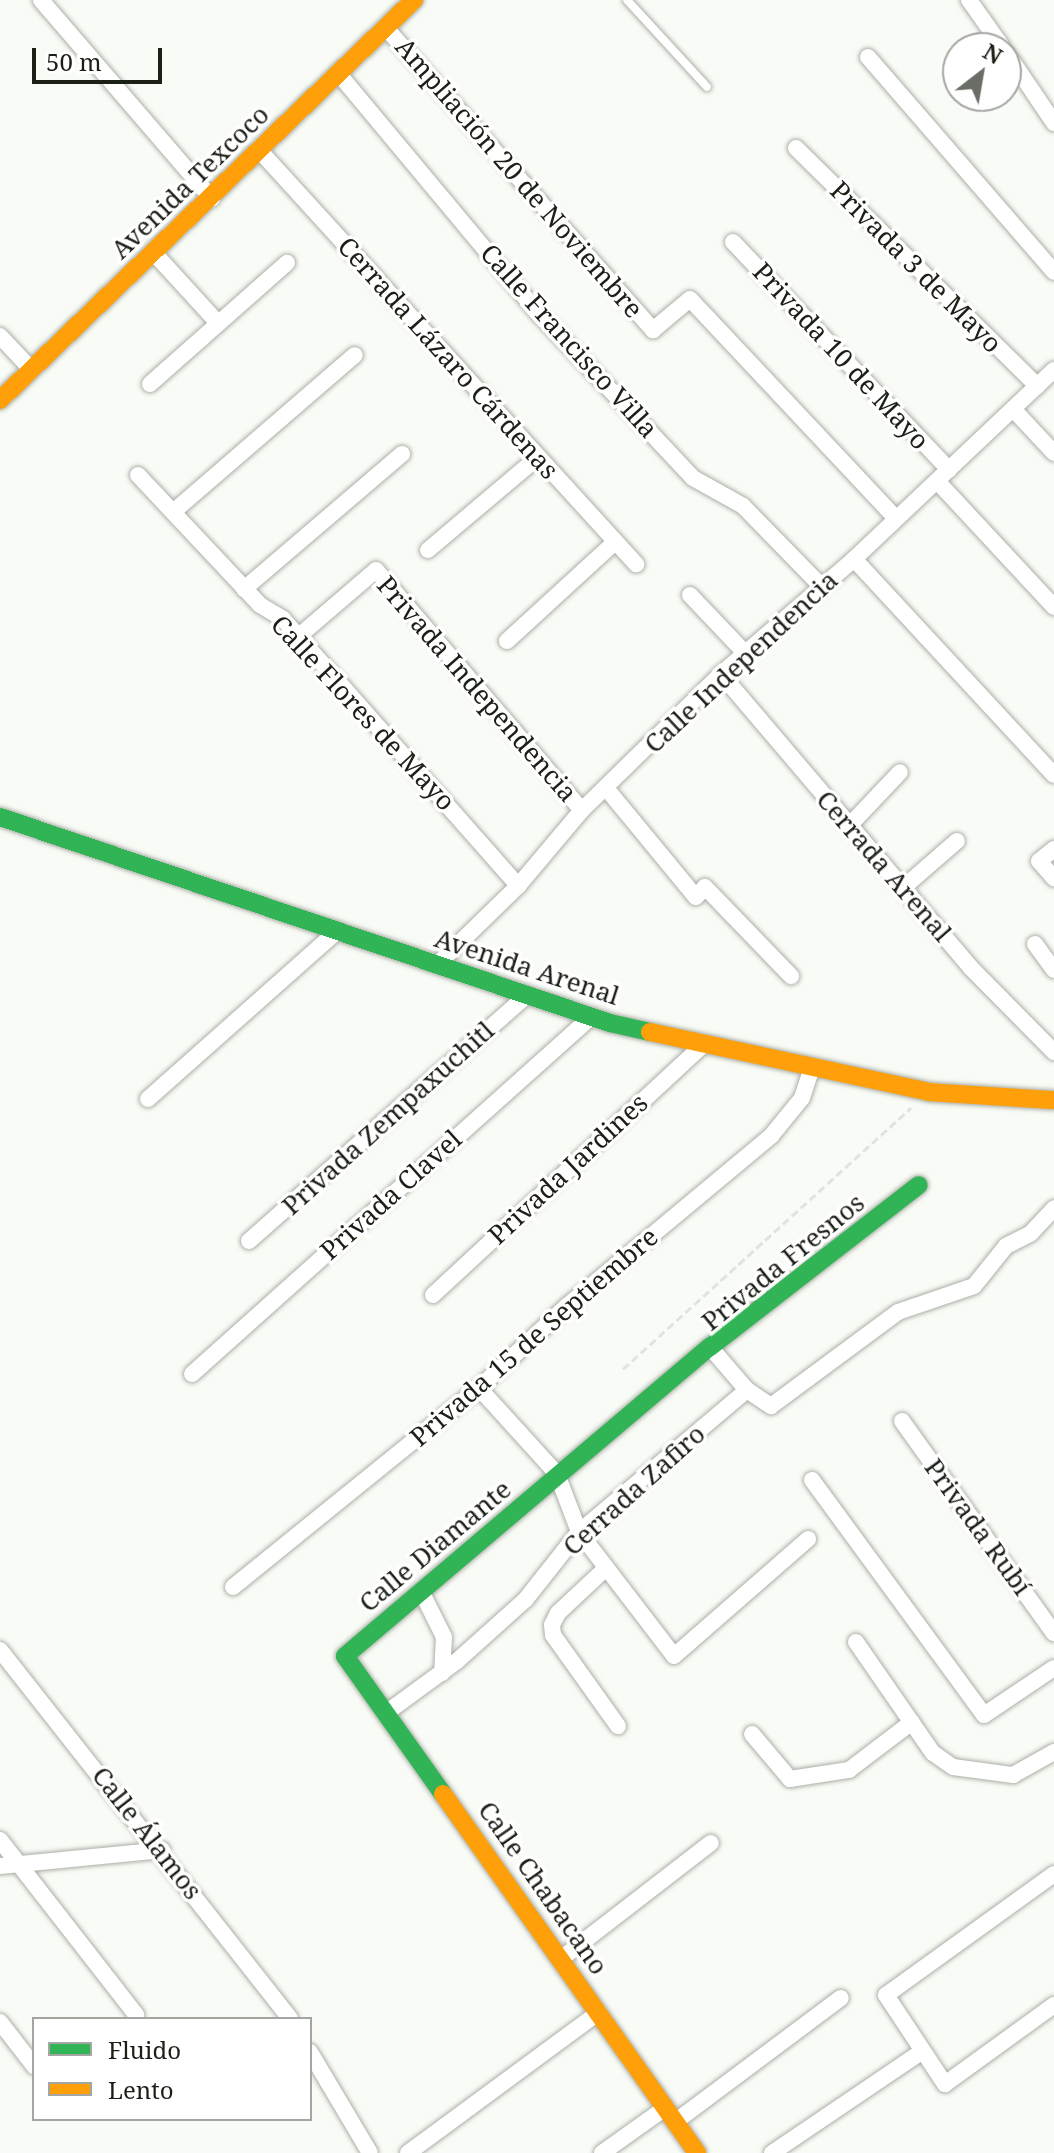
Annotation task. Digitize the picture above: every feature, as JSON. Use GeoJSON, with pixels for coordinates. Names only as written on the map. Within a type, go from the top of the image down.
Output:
{"type":"FeatureCollection","features":[{"type":"Feature","properties":{"kind":"main road","name":"Avenida Texcoco"},"geometry":{"type":"LineString","coordinates":[[0,400],[30,368],[212,199],[414,0]]}},
{"type":"Feature","properties":{"kind":"main road","name":"Avenida Arenal"},"geometry":{"type":"LineString","coordinates":[[0,817],[591,1017],[929,1092],[1054,1100]]}},
{"type":"Feature","properties":{"kind":"main road","name":"Privada Fresnos"},"geometry":{"type":"LineString","coordinates":[[710,1347],[919,1185]]}},
{"type":"Feature","properties":{"kind":"main road","name":"Calle Diamante"},"geometry":{"type":"LineString","coordinates":[[345,1656],[710,1347]]}},
{"type":"Feature","properties":{"kind":"main road","name":"Calle Chabacano"},"geometry":{"type":"LineString","coordinates":[[345,1656],[562,1958],[697,2153]]}},
{"type":"Feature","properties":{"kind":"street"},"geometry":{"type":"LineString","coordinates":[[41,0],[212,199]]}},
{"type":"Feature","properties":{"kind":"street"},"geometry":{"type":"LineString","coordinates":[[969,0],[991,32]]}},
{"type":"Feature","properties":{"kind":"street","name":"Ampliación 20 de Noviembre"},"geometry":{"type":"LineString","coordinates":[[385,27],[653,330],[690,299],[895,517]]}},
{"type":"Feature","properties":{"kind":"street"},"geometry":{"type":"LineString","coordinates":[[868,57],[1054,272]]}},
{"type":"Feature","properties":{"kind":"street","name":"Calle Francisco Villa"},"geometry":{"type":"LineString","coordinates":[[338,73],[539,314],[693,478],[743,506],[821,586]]}},
{"type":"Feature","properties":{"kind":"street"},"geometry":{"type":"LineString","coordinates":[[1022,76],[1054,123]]}},
{"type":"Feature","properties":{"kind":"street","name":"Privada 3 de Mayo"},"geometry":{"type":"LineString","coordinates":[[796,148],[1037,386]]}},
{"type":"Feature","properties":{"kind":"street","name":"Cerrada Lázaro Cárdenas"},"geometry":{"type":"LineString","coordinates":[[260,151],[636,564]]}},
{"type":"Feature","properties":{"kind":"street","name":"Privada 10 de Mayo"},"geometry":{"type":"LineString","coordinates":[[733,242],[943,475],[1054,607]]}},
{"type":"Feature","properties":{"kind":"street"},"geometry":{"type":"LineString","coordinates":[[154,253],[218,323]]}},
{"type":"Feature","properties":{"kind":"street"},"geometry":{"type":"LineString","coordinates":[[150,384],[287,263]]}},
{"type":"Feature","properties":{"kind":"street"},"geometry":{"type":"LineString","coordinates":[[0,336],[30,368]]}},
{"type":"Feature","properties":{"kind":"street"},"geometry":{"type":"LineString","coordinates":[[173,512],[355,355]]}},
{"type":"Feature","properties":{"kind":"street","name":"Calle Independencia"},"geometry":{"type":"LineString","coordinates":[[438,964],[518,886],[582,810],[721,674],[854,559],[1054,370]]}},
{"type":"Feature","properties":{"kind":"street"},"geometry":{"type":"LineString","coordinates":[[1013,409],[1054,453]]}},
{"type":"Feature","properties":{"kind":"street"},"geometry":{"type":"LineString","coordinates":[[244,589],[402,454]]}},
{"type":"Feature","properties":{"kind":"street"},"geometry":{"type":"LineString","coordinates":[[428,550],[538,457]]}},
{"type":"Feature","properties":{"kind":"street","name":"Calle Flores de Mayo"},"geometry":{"type":"LineString","coordinates":[[138,475],[244,589],[299,636],[518,886]]}},
{"type":"Feature","properties":{"kind":"street"},"geometry":{"type":"LineString","coordinates":[[507,641],[615,542]]}},
{"type":"Feature","properties":{"kind":"street"},"geometry":{"type":"LineString","coordinates":[[854,559],[1054,775]]}},
{"type":"Feature","properties":{"kind":"street","name":"Privada Independencia"},"geometry":{"type":"LineString","coordinates":[[299,636],[376,570],[582,810]]}},
{"type":"Feature","properties":{"kind":"street"},"geometry":{"type":"LineString","coordinates":[[690,595],[745,653]]}},
{"type":"Feature","properties":{"kind":"street","name":"Cerrada Arenal"},"geometry":{"type":"LineString","coordinates":[[721,674],[970,967],[1054,1052]]}},
{"type":"Feature","properties":{"kind":"street"},"geometry":{"type":"LineString","coordinates":[[849,826],[900,772]]}},
{"type":"Feature","properties":{"kind":"street","name":"Privada Independencia"},"geometry":{"type":"LineString","coordinates":[[606,788],[696,897],[705,887],[791,976]]}},
{"type":"Feature","properties":{"kind":"street"},"geometry":{"type":"LineString","coordinates":[[904,887],[957,841]]}},
{"type":"Feature","properties":{"kind":"street"},"geometry":{"type":"LineString","coordinates":[[1054,849],[1039,861],[1054,878]]}},
{"type":"Feature","properties":{"kind":"street"},"geometry":{"type":"LineString","coordinates":[[148,1099],[337,931]]}},
{"type":"Feature","properties":{"kind":"street"},"geometry":{"type":"LineString","coordinates":[[1035,944],[1054,970]]}},
{"type":"Feature","properties":{"kind":"street","name":"Privada Zempaxuchitl"},"geometry":{"type":"LineString","coordinates":[[249,1241],[527,995]]}},
{"type":"Feature","properties":{"kind":"street","name":"Privada Clavel"},"geometry":{"type":"LineString","coordinates":[[192,1374],[591,1017]]}},
{"type":"Feature","properties":{"kind":"street","name":"Privada Jardines"},"geometry":{"type":"LineString","coordinates":[[433,1295],[704,1044]]}},
{"type":"Feature","properties":{"kind":"street","name":"Privada 15 de Septiembre"},"geometry":{"type":"LineString","coordinates":[[233,1587],[479,1388],[567,1306],[771,1136],[802,1098],[812,1068]]}},
{"type":"Feature","properties":{"kind":"street"},"geometry":{"type":"LineString","coordinates":[[747,1390],[771,1406],[782,1401],[898,1312],[974,1286],[1006,1246],[1031,1233],[1054,1208]]}},
{"type":"Feature","properties":{"kind":"street","name":"Privada Fresnos"},"geometry":{"type":"LineString","coordinates":[[710,1347],[747,1390]]}},
{"type":"Feature","properties":{"kind":"street"},"geometry":{"type":"LineString","coordinates":[[479,1388],[557,1474],[579,1532],[674,1656],[808,1539]]}},
{"type":"Feature","properties":{"kind":"street","name":"Cerrada Zafiro"},"geometry":{"type":"LineString","coordinates":[[386,1713],[457,1661],[526,1599],[579,1532],[747,1390]]}},
{"type":"Feature","properties":{"kind":"street","name":"Privada Rubí"},"geometry":{"type":"LineString","coordinates":[[902,1421],[1054,1633]]}},
{"type":"Feature","properties":{"kind":"street"},"geometry":{"type":"LineString","coordinates":[[812,1480],[984,1715],[993,1713],[1054,1668]]}},
{"type":"Feature","properties":{"kind":"street"},"geometry":{"type":"LineString","coordinates":[[606,1568],[558,1613],[552,1625],[553,1635],[618,1726]]}},
{"type":"Feature","properties":{"kind":"street"},"geometry":{"type":"LineString","coordinates":[[421,1591],[444,1637],[442,1673]]}},
{"type":"Feature","properties":{"kind":"street"},"geometry":{"type":"LineString","coordinates":[[856,1642],[933,1753],[953,1767],[985,1775],[1013,1775],[1054,1752]]}},
{"type":"Feature","properties":{"kind":"street","name":"Calle Álamos"},"geometry":{"type":"LineString","coordinates":[[0,1650],[162,1850],[288,2017]]}},
{"type":"Feature","properties":{"kind":"street"},"geometry":{"type":"LineString","coordinates":[[752,1734],[790,1779],[849,1770],[912,1722]]}},
{"type":"Feature","properties":{"kind":"street"},"geometry":{"type":"LineString","coordinates":[[0,1840],[136,2015]]}},
{"type":"Feature","properties":{"kind":"street"},"geometry":{"type":"LineString","coordinates":[[562,1958],[711,1843]]}},
{"type":"Feature","properties":{"kind":"street"},"geometry":{"type":"LineString","coordinates":[[0,1866],[162,1850]]}},
{"type":"Feature","properties":{"kind":"street"},"geometry":{"type":"LineString","coordinates":[[1054,1874],[886,1995],[945,2084],[1054,2005]]}},
{"type":"Feature","properties":{"kind":"street"},"geometry":{"type":"LineString","coordinates":[[602,2153],[670,2115],[841,1998]]}},
{"type":"Feature","properties":{"kind":"street"},"geometry":{"type":"LineString","coordinates":[[408,2153],[599,2012]]}},
{"type":"Feature","properties":{"kind":"street"},"geometry":{"type":"LineString","coordinates":[[0,2022],[32,2063]]}},
{"type":"Feature","properties":{"kind":"street"},"geometry":{"type":"LineString","coordinates":[[772,2153],[921,2052]]}},
{"type":"Feature","properties":{"kind":"street"},"geometry":{"type":"LineString","coordinates":[[312,2055],[370,2153]]}},
{"type":"Feature","properties":{"kind":"lane"},"geometry":{"type":"LineString","coordinates":[[627,0],[707,87]]}},
{"type":"Feature","properties":{"kind":"path"},"geometry":{"type":"LineString","coordinates":[[623,1369],[929,1092]]}},
{"type":"Feature","properties":{"kind":"traffic: fast"},"geometry":{"type":"LineString","coordinates":[[0,817],[610,1023],[650,1032]]}},
{"type":"Feature","properties":{"kind":"traffic: fast"},"geometry":{"type":"LineString","coordinates":[[443,1794],[345,1656],[710,1347],[919,1185]]}},
{"type":"Feature","properties":{"kind":"traffic: slow"},"geometry":{"type":"LineString","coordinates":[[0,400],[414,0]]}},
{"type":"Feature","properties":{"kind":"traffic: slow"},"geometry":{"type":"LineString","coordinates":[[650,1032],[929,1092],[1054,1100]]}},
{"type":"Feature","properties":{"kind":"traffic: slow"},"geometry":{"type":"LineString","coordinates":[[443,1794],[697,2153]]}}]}
